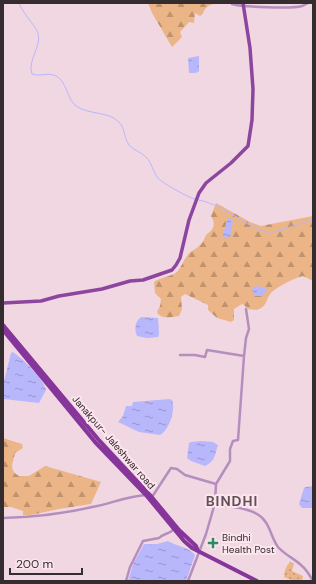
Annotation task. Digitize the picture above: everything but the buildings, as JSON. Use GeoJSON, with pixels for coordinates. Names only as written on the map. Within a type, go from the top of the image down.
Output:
{"type":"FeatureCollection","features":[{"type":"Feature","properties":{"kind":"highway","name":"Janakpur- Jaleshwar road"},"geometry":{"type":"LineString","coordinates":[[3,325],[98,439],[152,497],[179,530],[196,546],[199,552]]}},
{"type":"Feature","properties":{"kind":"highway","name":"Janakpur- Jaleshwar road"},"geometry":{"type":"LineString","coordinates":[[3,330],[96,442],[146,495],[184,541],[199,552],[257,581]]}},
{"type":"Feature","properties":{"kind":"main road"},"geometry":{"type":"LineString","coordinates":[[3,303],[41,301],[59,296],[102,289],[130,281],[139,281],[172,270],[180,258],[189,220],[199,193],[206,183],[231,164],[248,146],[252,120],[254,89],[250,48],[243,4]]}},
{"type":"Feature","properties":{"kind":"street"},"geometry":{"type":"LineString","coordinates":[[232,4],[294,7],[303,6],[308,3]]}},
{"type":"Feature","properties":{"kind":"street"},"geometry":{"type":"LineString","coordinates":[[188,581],[215,503],[216,484],[230,461],[230,449],[233,441],[238,440],[244,356],[246,338],[249,329],[246,309]]}},
{"type":"Feature","properties":{"kind":"street"},"geometry":{"type":"LineString","coordinates":[[180,355],[205,357],[207,350],[244,356]]}},
{"type":"Feature","properties":{"kind":"street"},"geometry":{"type":"LineString","coordinates":[[152,497],[171,468],[177,469],[185,475],[216,484]]}},
{"type":"Feature","properties":{"kind":"street"},"geometry":{"type":"LineString","coordinates":[[3,518],[76,511],[96,507],[126,497],[146,495]]}},
{"type":"Feature","properties":{"kind":"street"},"geometry":{"type":"LineString","coordinates":[[215,503],[247,510],[257,514],[270,528],[275,542],[279,547],[304,567],[313,581]]}},
{"type":"Feature","properties":{"kind":"street"},"geometry":{"type":"LineString","coordinates":[[126,581],[130,567],[143,541],[159,538],[170,533],[174,529]]}},
{"type":"Feature","properties":{"kind":"green space"},"geometry":{"type":"Polygon","coordinates":[[[148,3],[223,3],[210,5],[200,16],[195,13],[194,23],[189,22],[180,32],[182,37],[172,47],[152,13],[148,3]]]}},
{"type":"Feature","properties":{"kind":"green space"},"geometry":{"type":"Polygon","coordinates":[[[216,203],[250,222],[261,226],[313,216],[313,281],[303,276],[286,283],[271,293],[265,305],[257,310],[248,309],[242,304],[234,309],[234,320],[231,322],[217,318],[208,310],[208,305],[185,294],[181,297],[182,309],[179,316],[161,316],[157,312],[161,299],[155,293],[154,282],[177,272],[188,254],[202,243],[206,235],[214,226],[211,216],[216,203]]]}},
{"type":"Feature","properties":{"kind":"green space"},"geometry":{"type":"Polygon","coordinates":[[[3,438],[22,444],[23,448],[15,453],[12,466],[13,471],[19,476],[29,476],[45,466],[101,482],[91,504],[31,515],[23,515],[23,511],[11,507],[4,507],[3,515],[3,438]]]}},
{"type":"Feature","properties":{"kind":"green space"},"geometry":{"type":"Polygon","coordinates":[[[290,562],[294,563],[292,571],[303,576],[302,581],[294,581],[284,577],[287,565],[290,562]]]}},
{"type":"Feature","properties":{"kind":"water"},"geometry":{"type":"Polygon","coordinates":[[[199,56],[199,71],[196,73],[189,73],[188,58],[199,56]]]}},
{"type":"Feature","properties":{"kind":"water"},"geometry":{"type":"Polygon","coordinates":[[[228,217],[233,221],[230,238],[222,238],[228,217]]]}},
{"type":"Feature","properties":{"kind":"water"},"geometry":{"type":"Polygon","coordinates":[[[256,286],[267,289],[266,293],[261,296],[254,296],[252,288],[256,286]]]}},
{"type":"Feature","properties":{"kind":"water"},"geometry":{"type":"Polygon","coordinates":[[[141,317],[158,318],[158,337],[147,338],[137,336],[136,325],[137,321],[141,317]]]}},
{"type":"Feature","properties":{"kind":"water"},"geometry":{"type":"Polygon","coordinates":[[[13,352],[22,359],[44,385],[46,390],[39,403],[3,399],[3,385],[11,353],[13,352]]]}},
{"type":"Feature","properties":{"kind":"water"},"geometry":{"type":"Polygon","coordinates":[[[172,400],[173,404],[171,419],[166,429],[160,435],[139,432],[118,422],[123,416],[126,406],[132,406],[133,402],[172,400]]]}},
{"type":"Feature","properties":{"kind":"water"},"geometry":{"type":"Polygon","coordinates":[[[201,441],[213,442],[218,445],[213,460],[205,466],[187,458],[189,443],[201,441]]]}},
{"type":"Feature","properties":{"kind":"water"},"geometry":{"type":"Polygon","coordinates":[[[313,486],[313,508],[302,508],[299,504],[304,488],[313,486]]]}},
{"type":"Feature","properties":{"kind":"water"},"geometry":{"type":"Polygon","coordinates":[[[168,541],[186,548],[195,555],[186,581],[128,581],[133,564],[144,544],[157,544],[168,541]]]}},
{"type":"Feature","properties":{"kind":"waterway"},"geometry":{"type":"LineString","coordinates":[[19,3],[34,26],[39,38],[31,64],[32,74],[50,74],[56,76],[62,81],[70,99],[76,106],[87,111],[104,114],[119,122],[129,145],[146,157],[158,178],[176,190],[195,199]]}},
{"type":"Feature","properties":{"kind":"waterway"},"geometry":{"type":"LineString","coordinates":[[199,200],[214,205],[266,232],[278,231],[313,220]]}},
{"type":"Feature","properties":{"kind":"place","name":"Bindhi Health Post"},"geometry":{"type":"Point","coordinates":[213,543]}},
{"type":"Feature","properties":{"kind":"district","name":"BINDHI"},"geometry":{"type":"Point","coordinates":[232,501]}}]}
